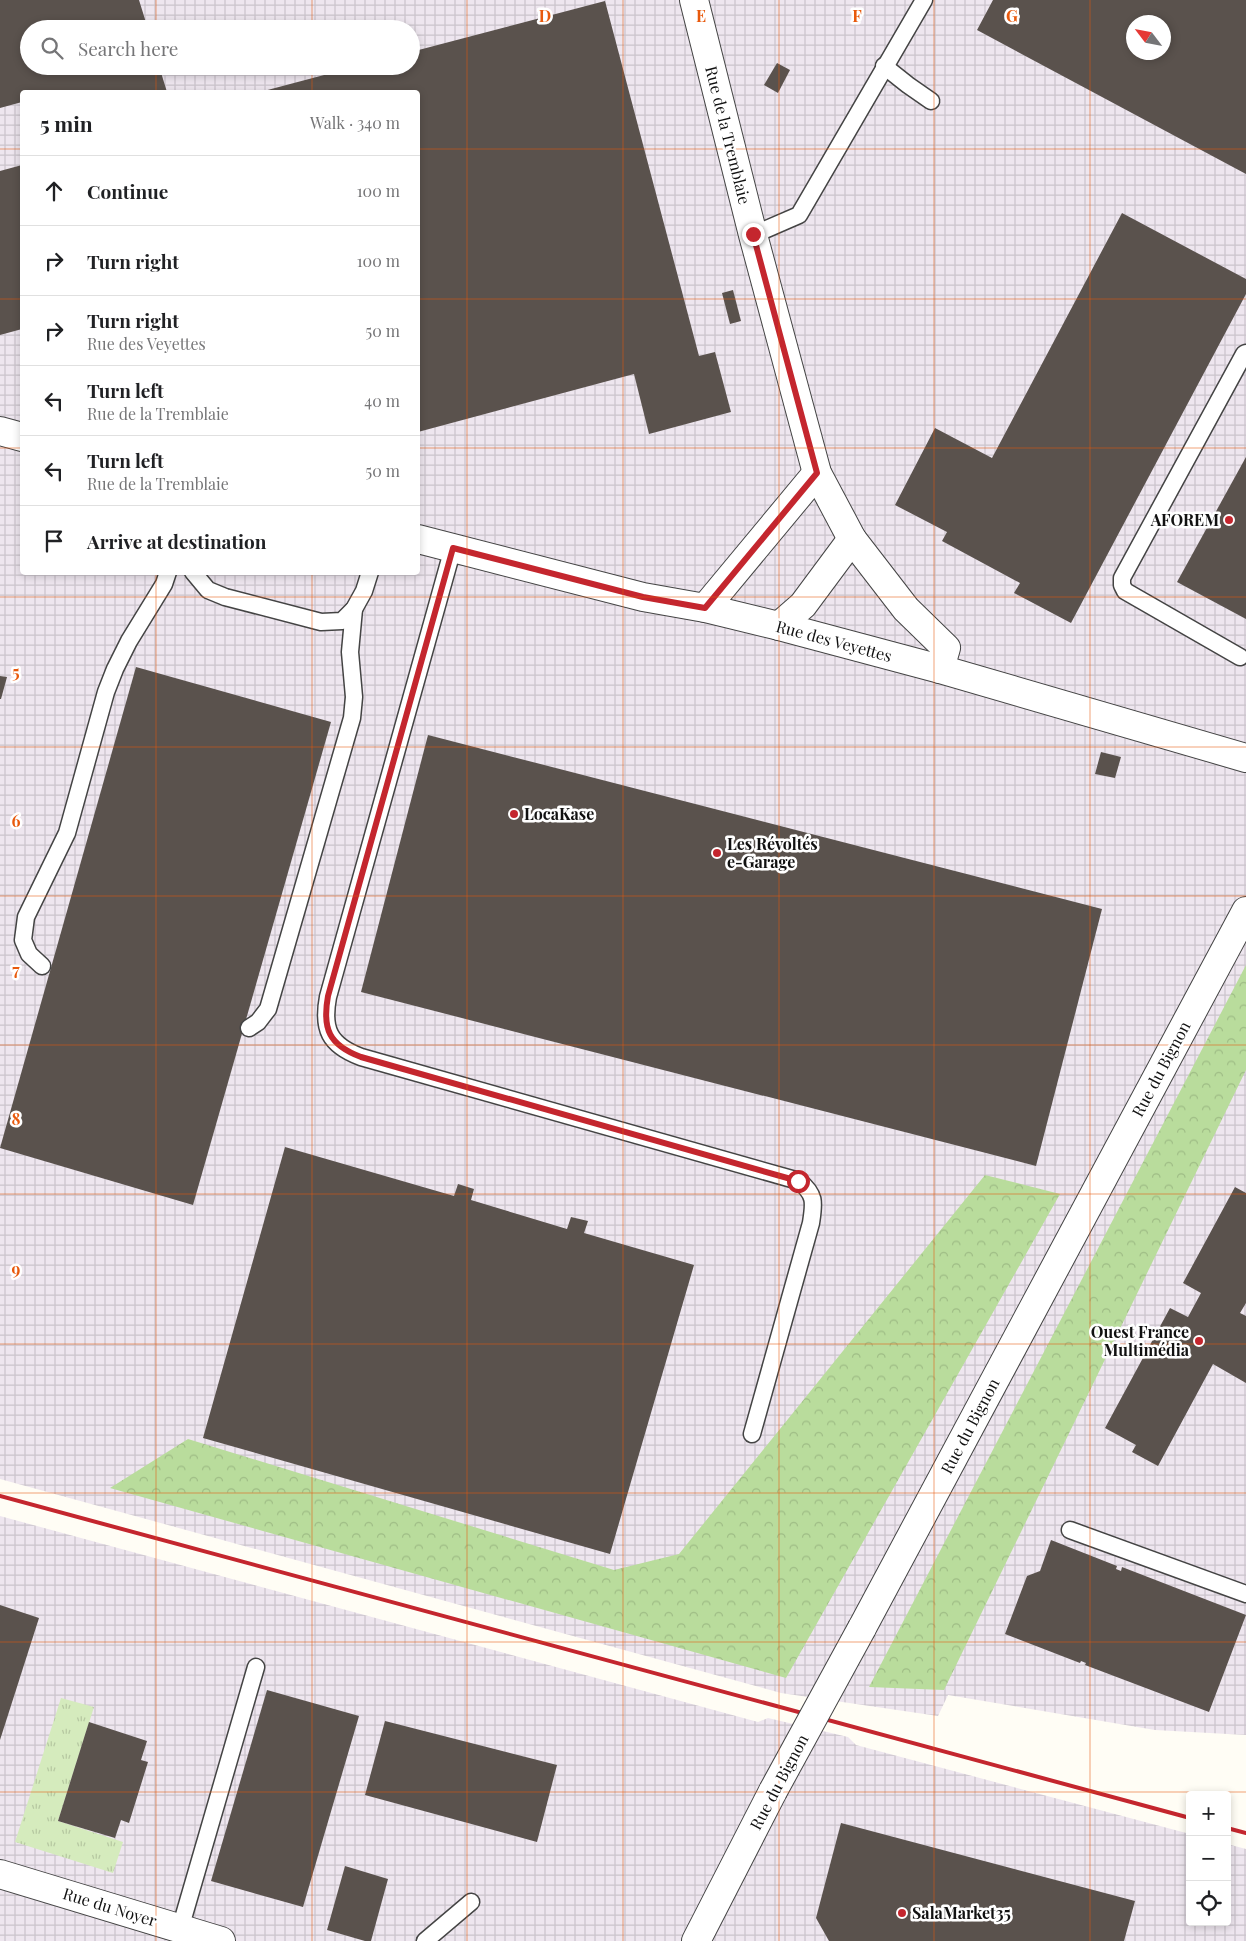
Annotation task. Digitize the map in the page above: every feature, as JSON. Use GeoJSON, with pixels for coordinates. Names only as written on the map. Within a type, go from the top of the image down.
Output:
{"type":"FeatureCollection","features":[{"type":"Feature","properties":{"kind":"street","name":"Rue de la Tremblaie"},"geometry":{"type":"LineString","coordinates":[[694,0],[753,234],[817,473],[852,539],[906,609],[946,648],[940,669]]}},
{"type":"Feature","properties":{"kind":"street"},"geometry":{"type":"LineString","coordinates":[[0,431],[20,436]]}},
{"type":"Feature","properties":{"kind":"street"},"geometry":{"type":"LineString","coordinates":[[705,608],[817,473]]}},
{"type":"Feature","properties":{"kind":"street"},"geometry":{"type":"LineString","coordinates":[[779,626],[803,605],[852,539]]}},
{"type":"Feature","properties":{"kind":"street","name":"Rue des Veyettes"},"geometry":{"type":"LineString","coordinates":[[420,540],[643,597],[705,608],[779,626],[940,669],[1246,758]]}},
{"type":"Feature","properties":{"kind":"street","name":"Rue du Bignon"},"geometry":{"type":"LineString","coordinates":[[696,1941],[773,1791],[1246,911]]}},
{"type":"Feature","properties":{"kind":"street","name":"Rue du Noyer"},"geometry":{"type":"LineString","coordinates":[[0,1874],[220,1941]]}},
{"type":"Feature","properties":{"kind":"lane"},"geometry":{"type":"LineString","coordinates":[[753,234],[800,215],[884,66],[924,0]]}},
{"type":"Feature","properties":{"kind":"lane"},"geometry":{"type":"LineString","coordinates":[[884,66],[908,86],[931,101]]}},
{"type":"Feature","properties":{"kind":"lane"},"geometry":{"type":"LineString","coordinates":[[1240,657],[1125,591],[1122,585],[1122,578],[1246,353]]}},
{"type":"Feature","properties":{"kind":"lane"},"geometry":{"type":"LineString","coordinates":[[453,548],[328,996],[326,1023],[330,1036],[337,1046],[361,1057],[798,1181],[808,1188],[814,1202],[811,1223],[752,1434]]}},
{"type":"Feature","properties":{"kind":"lane"},"geometry":{"type":"LineString","coordinates":[[42,966],[29,954],[23,940],[26,917],[67,833],[106,692],[115,669],[128,641],[164,584],[167,575]]}},
{"type":"Feature","properties":{"kind":"lane"},"geometry":{"type":"LineString","coordinates":[[196,575],[208,590],[225,597],[321,622],[342,621],[354,609],[364,591],[369,575]]}},
{"type":"Feature","properties":{"kind":"lane"},"geometry":{"type":"LineString","coordinates":[[248,1028],[258,1022],[268,1009],[352,718],[354,698],[350,652],[354,609]]}},
{"type":"Feature","properties":{"kind":"lane"},"geometry":{"type":"LineString","coordinates":[[1070,1530],[1246,1594]]}},
{"type":"Feature","properties":{"kind":"lane"},"geometry":{"type":"LineString","coordinates":[[180,1929],[256,1667]]}},
{"type":"Feature","properties":{"kind":"lane"},"geometry":{"type":"LineString","coordinates":[[424,1941],[471,1902]]}},
{"type":"Feature","properties":{"kind":"shaded area"},"geometry":{"type":"Polygon","coordinates":[[[0,0],[1246,0],[1246,1735],[1155,1730],[948,1695],[938,1716],[781,1693],[0,1479],[0,0]]]}},
{"type":"Feature","properties":{"kind":"shaded area"},"geometry":{"type":"Polygon","coordinates":[[[0,1516],[758,1722],[768,1718],[848,1737],[856,1745],[1186,1833],[1186,1926],[1231,1926],[1231,1845],[1246,1849],[1246,1941],[0,1941],[0,1516]]]}},
{"type":"Feature","properties":{"kind":"green space"},"geometry":{"type":"Polygon","coordinates":[[[1246,965],[1246,1070],[944,1690],[869,1687],[1246,965]]]}},
{"type":"Feature","properties":{"kind":"green space"},"geometry":{"type":"Polygon","coordinates":[[[985,1175],[1060,1194],[786,1678],[110,1488],[188,1439],[614,1570],[679,1554],[985,1175]]]}},
{"type":"Feature","properties":{"kind":"green space"},"geometry":{"type":"Polygon","coordinates":[[[61,1698],[94,1707],[58,1821],[123,1842],[113,1873],[15,1842],[61,1698]]]}},
{"type":"Feature","properties":{"kind":"building"},"geometry":{"type":"Polygon","coordinates":[[[0,0],[139,0],[145,20],[20,20],[20,75],[162,75],[166,90],[20,90],[20,103],[0,108],[0,0]]]}},
{"type":"Feature","properties":{"kind":"building"},"geometry":{"type":"Polygon","coordinates":[[[993,0],[1246,0],[1246,174],[977,30],[993,0]]]}},
{"type":"Feature","properties":{"kind":"building"},"geometry":{"type":"Polygon","coordinates":[[[605,1],[699,356],[715,352],[731,412],[649,434],[634,374],[420,431],[420,90],[268,90],[324,75],[420,75],[420,50],[605,1]]]}},
{"type":"Feature","properties":{"kind":"building"},"geometry":{"type":"Polygon","coordinates":[[[777,63],[790,70],[778,93],[764,85],[777,63]]]}},
{"type":"Feature","properties":{"kind":"building"},"geometry":{"type":"Polygon","coordinates":[[[20,166],[20,330],[0,335],[0,171],[20,166]]]}},
{"type":"Feature","properties":{"kind":"building"},"geometry":{"type":"Polygon","coordinates":[[[1122,213],[1246,279],[1246,294],[1071,623],[1014,593],[1020,583],[942,541],[947,532],[895,505],[935,428],[992,458],[1122,213]]]}},
{"type":"Feature","properties":{"kind":"building"},"geometry":{"type":"Polygon","coordinates":[[[733,290],[741,321],[730,324],[722,293],[733,290]]]}},
{"type":"Feature","properties":{"kind":"building","name":"AFOREM"},"geometry":{"type":"Polygon","coordinates":[[[1246,457],[1246,619],[1177,582],[1246,457]]]}},
{"type":"Feature","properties":{"kind":"building"},"geometry":{"type":"Polygon","coordinates":[[[136,667],[331,722],[193,1205],[0,1148],[136,667]]]}},
{"type":"Feature","properties":{"kind":"building"},"geometry":{"type":"Polygon","coordinates":[[[0,676],[7,677],[1,699],[0,699],[0,676]]]}},
{"type":"Feature","properties":{"kind":"building"},"geometry":{"type":"Polygon","coordinates":[[[428,735],[1102,909],[1036,1166],[361,992],[428,735]]]}},
{"type":"Feature","properties":{"kind":"building"},"geometry":{"type":"Polygon","coordinates":[[[1101,752],[1121,757],[1115,778],[1095,774],[1101,752]]]}},
{"type":"Feature","properties":{"kind":"building"},"geometry":{"type":"Polygon","coordinates":[[[285,1147],[454,1196],[458,1184],[474,1189],[471,1200],[567,1229],[571,1217],[588,1221],[584,1233],[694,1265],[610,1554],[203,1438],[285,1147]]]}},
{"type":"Feature","properties":{"kind":"building","name":"Ouest France Multimédia"},"geometry":{"type":"Polygon","coordinates":[[[1235,1187],[1246,1193],[1246,1303],[1240,1313],[1246,1316],[1246,1383],[1213,1364],[1158,1466],[1132,1452],[1136,1445],[1105,1428],[1170,1308],[1188,1317],[1201,1293],[1183,1283],[1235,1187]]]}},
{"type":"Feature","properties":{"kind":"building"},"geometry":{"type":"Polygon","coordinates":[[[1051,1540],[1117,1566],[1116,1569],[1121,1571],[1122,1567],[1246,1615],[1209,1712],[1085,1665],[1086,1663],[1081,1661],[1080,1663],[1005,1634],[1027,1576],[1040,1571],[1051,1540]]]}},
{"type":"Feature","properties":{"kind":"building"},"geometry":{"type":"Polygon","coordinates":[[[0,1605],[39,1618],[0,1740],[0,1605]]]}},
{"type":"Feature","properties":{"kind":"building"},"geometry":{"type":"Polygon","coordinates":[[[267,1690],[359,1716],[303,1907],[211,1881],[267,1690]]]}},
{"type":"Feature","properties":{"kind":"building"},"geometry":{"type":"Polygon","coordinates":[[[385,1721],[557,1765],[537,1842],[365,1795],[385,1721]]]}},
{"type":"Feature","properties":{"kind":"building"},"geometry":{"type":"Polygon","coordinates":[[[89,1722],[147,1741],[141,1760],[148,1762],[129,1823],[121,1820],[115,1838],[58,1821],[89,1722]]]}},
{"type":"Feature","properties":{"kind":"building"},"geometry":{"type":"Polygon","coordinates":[[[841,1823],[1135,1901],[1124,1941],[829,1941],[816,1918],[841,1823]]]}},
{"type":"Feature","properties":{"kind":"building"},"geometry":{"type":"Polygon","coordinates":[[[345,1866],[388,1879],[371,1941],[327,1930],[345,1866]]]}},
{"type":"Feature","properties":{"kind":"railway"},"geometry":{"type":"LineString","coordinates":[[0,1496],[1186,1817]]}},
{"type":"Feature","properties":{"kind":"railway"},"geometry":{"type":"LineString","coordinates":[[1231,1829],[1246,1833]]}},
{"type":"Feature","properties":{"kind":"place","name":"AFOREM"},"geometry":{"type":"Point","coordinates":[1229,520]}},
{"type":"Feature","properties":{"kind":"place","name":"LocaKase"},"geometry":{"type":"Point","coordinates":[514,814]}},
{"type":"Feature","properties":{"kind":"place","name":"Les Révoltés e-Garage"},"geometry":{"type":"Point","coordinates":[717,853]}},
{"type":"Feature","properties":{"kind":"place","name":"Ouest France Multimédia"},"geometry":{"type":"Point","coordinates":[1199,1341]}},
{"type":"Feature","properties":{"kind":"place","name":"SalaMarket35"},"geometry":{"type":"Point","coordinates":[902,1913]}},
{"type":"Feature","properties":{"kind":"route"},"geometry":{"type":"LineString","coordinates":[[753,234],[817,473],[705,608],[643,597],[453,548],[328,996],[326,1023],[330,1036],[337,1046],[361,1057],[798,1181]]}}]}
